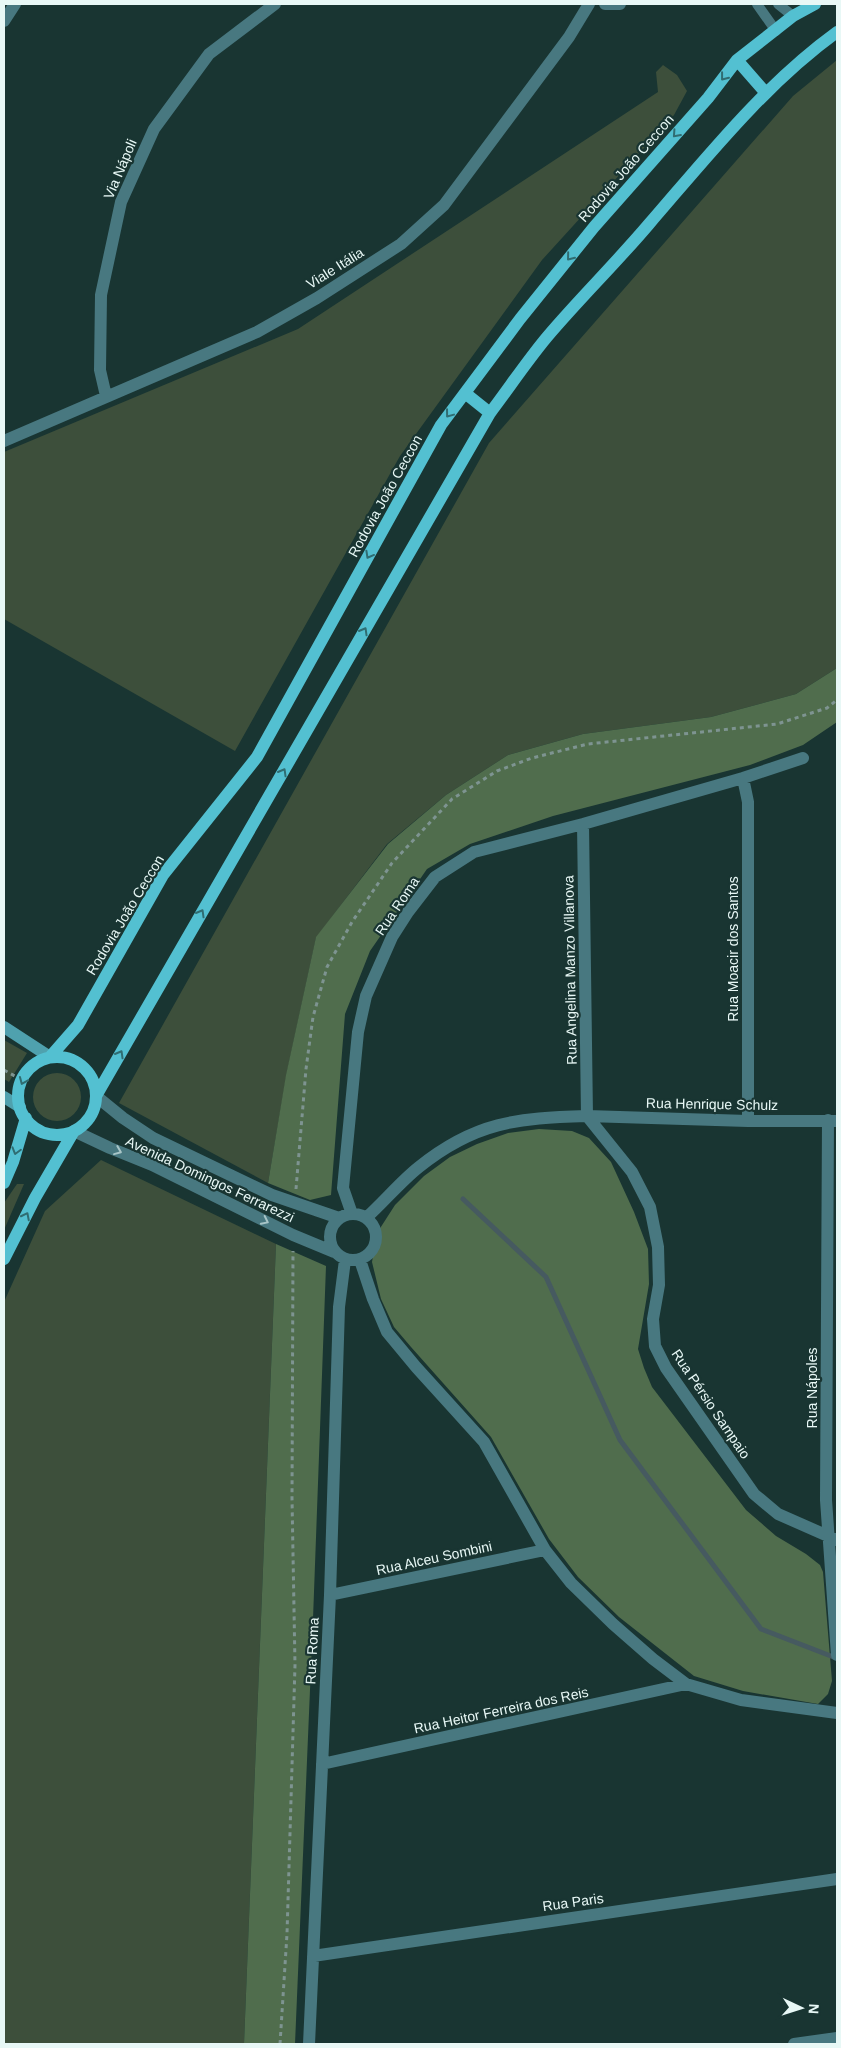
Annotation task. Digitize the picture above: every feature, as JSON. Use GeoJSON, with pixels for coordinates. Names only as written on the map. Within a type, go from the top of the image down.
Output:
{"type":"FeatureCollection","features":[{"type":"Feature","properties":{"kind":"main road","name":"Rodovia João Ceccon"},"geometry":{"type":"LineString","coordinates":[[50,1057],[78,1025],[163,875],[257,757],[441,425],[520,319],[594,227],[691,117],[737,60],[794,16],[816,4]]}},
{"type":"Feature","properties":{"kind":"main road"},"geometry":{"type":"LineString","coordinates":[[4,1097],[23,1112],[33,1126],[42,1132],[64,1134],[74,1131],[83,1125],[90,1116],[96,1096],[490,413],[547,338],[765,92],[837,32]]}},
{"type":"Feature","properties":{"kind":"main road"},"geometry":{"type":"LineString","coordinates":[[737,60],[765,92]]}},
{"type":"Feature","properties":{"kind":"main road"},"geometry":{"type":"LineString","coordinates":[[465,393],[490,413]]}},
{"type":"Feature","properties":{"kind":"main road"},"geometry":{"type":"LineString","coordinates":[[4,1027],[50,1057],[71,1060],[81,1065],[89,1074],[94,1084],[96,1096]]}},
{"type":"Feature","properties":{"kind":"main road"},"geometry":{"type":"LineString","coordinates":[[4,1183],[13,1162],[23,1112],[19,1092],[22,1080],[33,1066],[50,1057]]}},
{"type":"Feature","properties":{"kind":"main road"},"geometry":{"type":"LineString","coordinates":[[4,1259],[35,1198],[74,1131]]}},
{"type":"Feature","properties":{"kind":"street"},"geometry":{"type":"LineString","coordinates":[[4,21],[15,4]]}},
{"type":"Feature","properties":{"kind":"street","name":"Via Nápoli"},"geometry":{"type":"LineString","coordinates":[[106,396],[100,370],[101,295],[121,202],[154,128],[209,54],[275,4]]}},
{"type":"Feature","properties":{"kind":"street","name":"Viale Itália"},"geometry":{"type":"LineString","coordinates":[[4,441],[256,332],[317,298],[401,244],[444,205],[569,37],[589,4]]}},
{"type":"Feature","properties":{"kind":"street"},"geometry":{"type":"LineString","coordinates":[[605,4],[620,4]]}},
{"type":"Feature","properties":{"kind":"street","name":"Rua Roma"},"geometry":{"type":"LineString","coordinates":[[352,1214],[343,1188],[358,1032],[366,996],[392,937],[408,912],[435,877],[474,852],[584,824],[743,778],[803,758]]}},
{"type":"Feature","properties":{"kind":"street","name":"Rua Moacir dos Santos"},"geometry":{"type":"LineString","coordinates":[[743,778],[748,802],[748,1121]]}},
{"type":"Feature","properties":{"kind":"street","name":"Rua Angelina Manzo Villanova"},"geometry":{"type":"LineString","coordinates":[[584,824],[586,1116]]}},
{"type":"Feature","properties":{"kind":"street","name":"Avenida Domingos Ferrarezzi"},"geometry":{"type":"LineString","coordinates":[[96,1096],[123,1118],[153,1138],[272,1195],[339,1218]]}},
{"type":"Feature","properties":{"kind":"street"},"geometry":{"type":"LineString","coordinates":[[366,1218],[417,1168],[445,1148],[474,1132],[508,1122],[543,1117],[586,1116]]}},
{"type":"Feature","properties":{"kind":"street","name":"Rua Henrique Schulz"},"geometry":{"type":"LineString","coordinates":[[586,1116],[748,1121],[832,1121]]}},
{"type":"Feature","properties":{"kind":"street","name":"Rua Pérsio Sampaio"},"geometry":{"type":"LineString","coordinates":[[586,1116],[632,1172],[650,1207],[658,1247],[659,1285],[652,1319],[656,1346],[666,1368],[754,1494],[778,1514],[833,1539]]}},
{"type":"Feature","properties":{"kind":"street","name":"Rua Nápoles"},"geometry":{"type":"LineString","coordinates":[[832,1121],[826,1500],[833,1539],[837,1655]]}},
{"type":"Feature","properties":{"kind":"street","name":"Avenida Domingos Ferrarezzi"},"geometry":{"type":"LineString","coordinates":[[74,1131],[152,1165],[293,1235],[334,1252]]}},
{"type":"Feature","properties":{"kind":"street"},"geometry":{"type":"LineString","coordinates":[[352,1214],[366,1218],[375,1230],[375,1244],[372,1251],[360,1260],[345,1260],[334,1252],[331,1244],[330,1233],[335,1222],[339,1218],[352,1214]]}},
{"type":"Feature","properties":{"kind":"street","name":"Rua Roma"},"geometry":{"type":"LineString","coordinates":[[309,2044],[330,1595],[339,1307],[345,1260]]}},
{"type":"Feature","properties":{"kind":"street"},"geometry":{"type":"LineString","coordinates":[[360,1260],[373,1299],[387,1332],[484,1442],[545,1550],[571,1583],[613,1624],[653,1659],[686,1684],[741,1700],[837,1713]]}},
{"type":"Feature","properties":{"kind":"street","name":"Rua Alceu Sombini"},"geometry":{"type":"LineString","coordinates":[[330,1595],[545,1550]]}},
{"type":"Feature","properties":{"kind":"street","name":"Rua Heitor Ferreira dos Reis"},"geometry":{"type":"LineString","coordinates":[[322,1764],[686,1684]]}},
{"type":"Feature","properties":{"kind":"street","name":"Rua Paris"},"geometry":{"type":"LineString","coordinates":[[313,1956],[837,1879]]}},
{"type":"Feature","properties":{"kind":"street"},"geometry":{"type":"LineString","coordinates":[[794,2044],[837,2038]]}},
{"type":"Feature","properties":{"kind":"lane"},"geometry":{"type":"LineString","coordinates":[[757,4],[776,31]]}},
{"type":"Feature","properties":{"kind":"lane"},"geometry":{"type":"LineString","coordinates":[[778,4],[794,16]]}},
{"type":"Feature","properties":{"kind":"path"},"geometry":{"type":"LineString","coordinates":[[295,1204],[306,1069],[313,1017],[327,966],[352,922],[392,863],[452,799],[497,771],[532,758],[588,744],[777,724],[827,708],[837,700]]}},
{"type":"Feature","properties":{"kind":"path"},"geometry":{"type":"LineString","coordinates":[[4,1070],[22,1080]]}},
{"type":"Feature","properties":{"kind":"path"},"geometry":{"type":"LineString","coordinates":[[280,2044],[287,1934],[295,1665],[292,1498],[293,1235]]}},
{"type":"Feature","properties":{"kind":"green space"},"geometry":{"type":"Polygon","coordinates":[[[837,60],[837,668],[796,694],[711,717],[583,734],[508,755],[446,795],[387,844],[316,938],[287,1072],[268,1183],[119,1103],[489,443],[793,96],[837,60]]]}},
{"type":"Feature","properties":{"kind":"green space"},"geometry":{"type":"Polygon","coordinates":[[[663,65],[677,75],[687,91],[674,115],[542,260],[400,456],[235,751],[4,619],[4,452],[298,329],[658,92],[656,72],[663,65]]]}},
{"type":"Feature","properties":{"kind":"green space"},"geometry":{"type":"Polygon","coordinates":[[[837,668],[837,722],[803,745],[750,765],[553,816],[470,844],[427,869],[370,951],[345,1014],[331,1195],[310,1200],[268,1183],[286,1075],[316,937],[388,844],[446,795],[508,755],[583,734],[711,717],[796,694],[837,668]]]}},
{"type":"Feature","properties":{"kind":"green space"},"geometry":{"type":"Polygon","coordinates":[[[4,1040],[27,1053],[9,1082],[4,1079],[4,1040]]]}},
{"type":"Feature","properties":{"kind":"green space"},"geometry":{"type":"Polygon","coordinates":[[[52,1073],[62,1073],[71,1077],[77,1083],[80,1088],[80,1106],[71,1117],[62,1121],[52,1121],[43,1117],[37,1111],[33,1102],[33,1092],[37,1083],[43,1077],[52,1073]]]}},
{"type":"Feature","properties":{"kind":"green space"},"geometry":{"type":"Polygon","coordinates":[[[539,1129],[572,1131],[589,1138],[611,1162],[634,1212],[648,1249],[649,1284],[638,1349],[652,1387],[746,1510],[776,1536],[820,1565],[823,1572],[832,1681],[828,1694],[818,1704],[743,1691],[694,1676],[619,1617],[578,1577],[549,1539],[491,1437],[394,1327],[381,1299],[372,1262],[377,1233],[395,1205],[424,1176],[450,1157],[477,1144],[508,1133],[539,1129]]]}},
{"type":"Feature","properties":{"kind":"green space"},"geometry":{"type":"Polygon","coordinates":[[[101,1160],[276,1244],[244,2044],[4,2044],[4,1302],[45,1211],[101,1160]]]}},
{"type":"Feature","properties":{"kind":"green space"},"geometry":{"type":"Polygon","coordinates":[[[17,1184],[24,1184],[4,1230],[4,1203],[17,1184]]]}},
{"type":"Feature","properties":{"kind":"green space"},"geometry":{"type":"Polygon","coordinates":[[[276,1244],[326,1266],[313,1619],[295,2044],[244,2044],[276,1244]]]}},
{"type":"Feature","properties":{"kind":"waterway"},"geometry":{"type":"LineString","coordinates":[[463,1199],[546,1277],[620,1440],[761,1629],[836,1658]]}}]}
